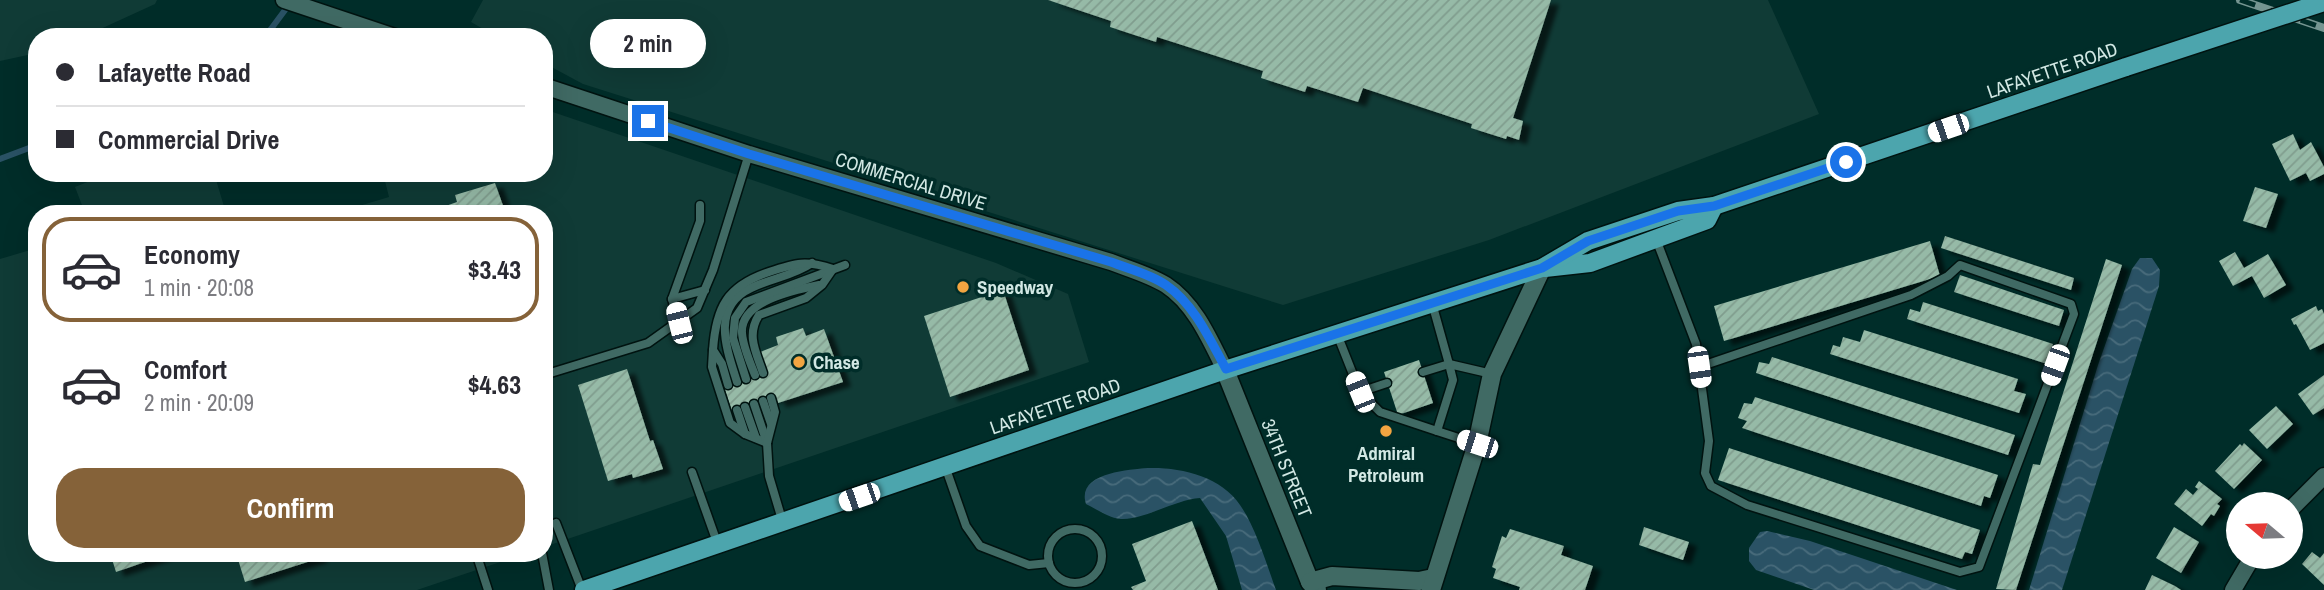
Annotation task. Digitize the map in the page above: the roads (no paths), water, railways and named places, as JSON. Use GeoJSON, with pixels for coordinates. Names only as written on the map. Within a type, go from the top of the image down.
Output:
{"type":"FeatureCollection","features":[{"type":"Feature","properties":{"kind":"main road","name":"LAFAYETTE ROAD"},"geometry":{"type":"LineString","coordinates":[[1542,268],[1588,241],[1678,211],[1714,206],[2324,2]]}},
{"type":"Feature","properties":{"kind":"main road","name":"LAFAYETTE ROAD"},"geometry":{"type":"LineString","coordinates":[[583,590],[1226,369],[1542,268],[1590,263],[1707,220],[1714,206]]}},
{"type":"Feature","properties":{"kind":"street"},"geometry":{"type":"LineString","coordinates":[[284,0],[368,28]]}},
{"type":"Feature","properties":{"kind":"street","name":"COMMERCIAL DRIVE"},"geometry":{"type":"LineString","coordinates":[[553,89],[749,154],[1111,262],[1152,278],[1169,287],[1186,304],[1207,334],[1226,369]]}},
{"type":"Feature","properties":{"kind":"street"},"geometry":{"type":"LineString","coordinates":[[1312,587],[1332,576],[1432,584],[1477,444],[1492,374],[1542,268]]}},
{"type":"Feature","properties":{"kind":"street","name":"34TH STREET"},"geometry":{"type":"LineString","coordinates":[[1226,369],[1312,587]]}},
{"type":"Feature","properties":{"kind":"street"},"geometry":{"type":"LineString","coordinates":[[2303,497],[2324,476]]}},
{"type":"Feature","properties":{"kind":"street"},"geometry":{"type":"LineString","coordinates":[[2233,590],[2245,569]]}},
{"type":"Feature","properties":{"kind":"lane"},"geometry":{"type":"LineString","coordinates":[[553,372],[648,343],[697,308],[749,154]]}},
{"type":"Feature","properties":{"kind":"lane"},"geometry":{"type":"LineString","coordinates":[[679,323],[673,299],[700,221],[700,205]]}},
{"type":"Feature","properties":{"kind":"lane"},"geometry":{"type":"LineString","coordinates":[[1656,240],[1696,344],[1699,367],[1709,441],[1706,473],[1711,485],[1747,505],[1960,572],[1979,567],[2074,314],[2071,304],[1960,265],[1948,276],[1911,295],[1699,367]]}},
{"type":"Feature","properties":{"kind":"lane"},"geometry":{"type":"LineString","coordinates":[[767,443],[745,435],[730,423],[712,367],[717,319],[730,293],[749,278],[797,262],[833,269]]}},
{"type":"Feature","properties":{"kind":"lane"},"geometry":{"type":"LineString","coordinates":[[737,382],[724,337],[727,314],[733,303],[750,289],[800,272],[812,263]]}},
{"type":"Feature","properties":{"kind":"lane"},"geometry":{"type":"LineString","coordinates":[[737,382],[733,338],[735,318],[740,309],[753,298],[845,265]]}},
{"type":"Feature","properties":{"kind":"lane"},"geometry":{"type":"LineString","coordinates":[[759,374],[751,335],[759,315],[806,298],[822,285],[833,269]]}},
{"type":"Feature","properties":{"kind":"lane"},"geometry":{"type":"LineString","coordinates":[[673,299],[705,290]]}},
{"type":"Feature","properties":{"kind":"lane"},"geometry":{"type":"LineString","coordinates":[[1432,303],[1453,380],[1437,431]]}},
{"type":"Feature","properties":{"kind":"lane"},"geometry":{"type":"LineString","coordinates":[[1337,334],[1360,392],[1380,412],[1477,444]]}},
{"type":"Feature","properties":{"kind":"lane"},"geometry":{"type":"LineString","coordinates":[[713,350],[737,382]]}},
{"type":"Feature","properties":{"kind":"lane"},"geometry":{"type":"LineString","coordinates":[[1423,372],[1449,364],[1492,374]]}},
{"type":"Feature","properties":{"kind":"lane"},"geometry":{"type":"LineString","coordinates":[[1360,392],[1387,383]]}},
{"type":"Feature","properties":{"kind":"lane"},"geometry":{"type":"LineString","coordinates":[[767,399],[772,425],[767,443],[769,476],[783,523]]}},
{"type":"Feature","properties":{"kind":"lane"},"geometry":{"type":"LineString","coordinates":[[745,407],[745,435]]}},
{"type":"Feature","properties":{"kind":"lane"},"geometry":{"type":"LineString","coordinates":[[745,407],[756,438]]}},
{"type":"Feature","properties":{"kind":"lane"},"geometry":{"type":"LineString","coordinates":[[745,407],[767,443]]}},
{"type":"Feature","properties":{"kind":"lane"},"geometry":{"type":"LineString","coordinates":[[945,466],[966,526],[980,546],[1029,565],[1049,563]]}},
{"type":"Feature","properties":{"kind":"lane"},"geometry":{"type":"LineString","coordinates":[[692,472],[718,545]]}},
{"type":"Feature","properties":{"kind":"lane"},"geometry":{"type":"LineString","coordinates":[[556,523],[583,590]]}},
{"type":"Feature","properties":{"kind":"lane"},"geometry":{"type":"LineString","coordinates":[[1069,530],[1082,530],[1090,534],[1098,542],[1101,551],[1100,565],[1096,573],[1081,582],[1072,583],[1057,576],[1049,563],[1048,554],[1054,540],[1069,530]]}},
{"type":"Feature","properties":{"kind":"lane"},"geometry":{"type":"LineString","coordinates":[[479,562],[488,590]]}},
{"type":"Feature","properties":{"kind":"lane"},"geometry":{"type":"LineString","coordinates":[[544,562],[549,590]]}},
{"type":"Feature","properties":{"kind":"water"},"geometry":{"type":"Polygon","coordinates":[[[2140,258],[2152,258],[2160,270],[2159,286],[2062,590],[2029,590],[2098,365],[2132,269],[2140,258]]]}},
{"type":"Feature","properties":{"kind":"water"},"geometry":{"type":"Polygon","coordinates":[[[1148,468],[1173,469],[1199,475],[1232,495],[1251,524],[1276,590],[1242,590],[1226,536],[1200,498],[1121,519],[1086,504],[1085,494],[1096,480],[1117,472],[1148,468]]]}},
{"type":"Feature","properties":{"kind":"water"},"geometry":{"type":"Polygon","coordinates":[[[1767,531],[1810,541],[1957,590],[1814,590],[1756,570],[1749,561],[1749,548],[1760,532],[1767,531]]]}},
{"type":"Feature","properties":{"kind":"waterway"},"geometry":{"type":"LineString","coordinates":[[272,28],[291,2]]}},
{"type":"Feature","properties":{"kind":"waterway"},"geometry":{"type":"LineString","coordinates":[[0,159],[28,148]]}},
{"type":"Feature","properties":{"kind":"railway"},"geometry":{"type":"LineString","coordinates":[[2240,0],[2324,28]]}},
{"type":"Feature","properties":{"kind":"place","name":"Speedway"},"geometry":{"type":"Point","coordinates":[963,287]}},
{"type":"Feature","properties":{"kind":"place","name":"Chase"},"geometry":{"type":"Point","coordinates":[799,362]}},
{"type":"Feature","properties":{"kind":"place","name":"Admiral Petroleum"},"geometry":{"type":"Point","coordinates":[1386,431]}}]}
